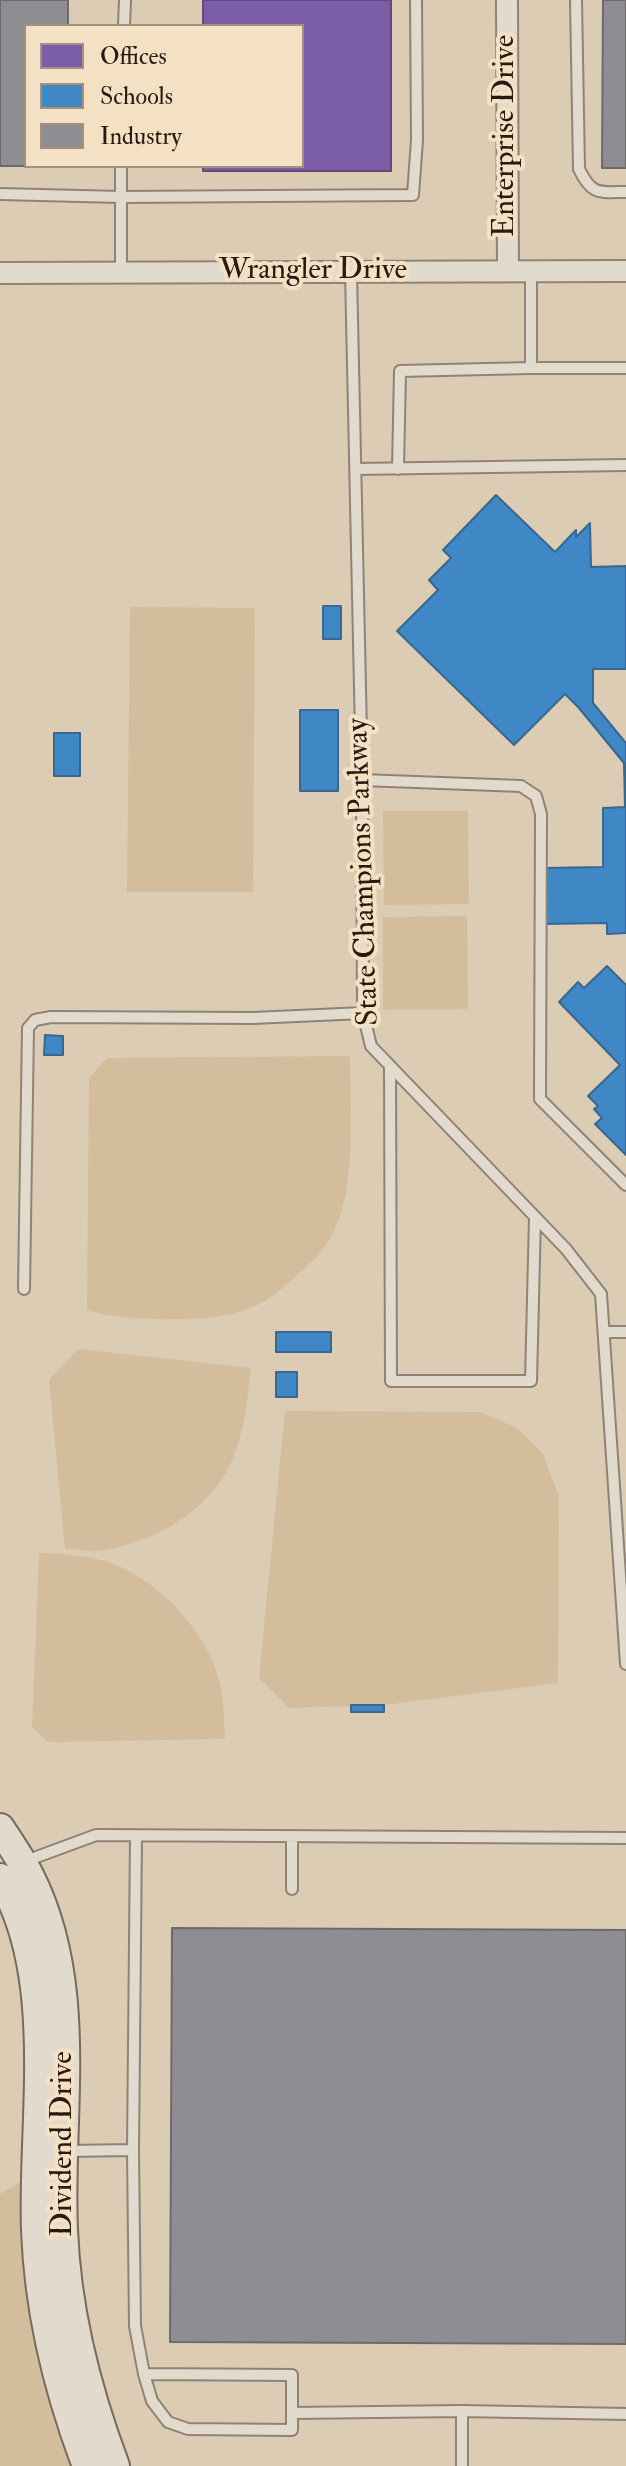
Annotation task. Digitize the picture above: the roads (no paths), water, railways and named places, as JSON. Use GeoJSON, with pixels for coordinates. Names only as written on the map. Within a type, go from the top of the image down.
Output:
{"type":"FeatureCollection","features":[{"type":"Feature","properties":{"kind":"street","name":"Enterprise Drive"},"geometry":{"type":"LineString","coordinates":[[507,0],[508,271]]}},
{"type":"Feature","properties":{"kind":"street","name":"Wrangler Drive"},"geometry":{"type":"LineString","coordinates":[[0,273],[626,271]]}},
{"type":"Feature","properties":{"kind":"street","name":"Dividend Drive"},"geometry":{"type":"LineString","coordinates":[[0,1828],[7,1872],[33,1971],[39,2020],[36,2229],[41,2296],[55,2369],[87,2466]]}},
{"type":"Feature","properties":{"kind":"street","name":"Dividend Drive"},"geometry":{"type":"LineString","coordinates":[[7,1872],[30,1875],[59,1966],[65,2019],[63,2228],[68,2293],[81,2362],[115,2466]]}},
{"type":"Feature","properties":{"kind":"lane"},"geometry":{"type":"LineString","coordinates":[[124,24],[125,0]]}},
{"type":"Feature","properties":{"kind":"lane"},"geometry":{"type":"LineString","coordinates":[[0,194],[121,197],[413,195],[417,140],[416,0]]}},
{"type":"Feature","properties":{"kind":"lane"},"geometry":{"type":"LineString","coordinates":[[576,0],[579,169],[587,185],[595,192],[626,192]]}},
{"type":"Feature","properties":{"kind":"lane"},"geometry":{"type":"LineString","coordinates":[[121,168],[121,273]]}},
{"type":"Feature","properties":{"kind":"lane"},"geometry":{"type":"LineString","coordinates":[[531,271],[531,368]]}},
{"type":"Feature","properties":{"kind":"lane","name":"State Champions Parkway"},"geometry":{"type":"LineString","coordinates":[[351,272],[362,780],[363,1013],[371,1046],[566,1249],[601,1294],[620,1530],[626,1664]]}},
{"type":"Feature","properties":{"kind":"lane"},"geometry":{"type":"LineString","coordinates":[[398,469],[400,371],[626,368]]}},
{"type":"Feature","properties":{"kind":"lane"},"geometry":{"type":"LineString","coordinates":[[356,469],[626,465]]}},
{"type":"Feature","properties":{"kind":"lane"},"geometry":{"type":"LineString","coordinates":[[362,780],[521,786],[536,796],[541,814],[540,1099],[626,1185]]}},
{"type":"Feature","properties":{"kind":"lane"},"geometry":{"type":"LineString","coordinates":[[24,1289],[28,1028],[35,1020],[51,1017],[253,1018],[363,1013]]}},
{"type":"Feature","properties":{"kind":"lane"},"geometry":{"type":"LineString","coordinates":[[390,1066],[391,1381],[531,1381],[535,1217]]}},
{"type":"Feature","properties":{"kind":"lane"},"geometry":{"type":"LineString","coordinates":[[604,1332],[626,1332]]}},
{"type":"Feature","properties":{"kind":"lane"},"geometry":{"type":"LineString","coordinates":[[7,1872],[96,1835],[626,1838]]}},
{"type":"Feature","properties":{"kind":"lane"},"geometry":{"type":"LineString","coordinates":[[136,1836],[135,2326],[144,2374],[152,2401],[168,2422],[188,2429],[292,2430],[292,2375],[144,2374]]}},
{"type":"Feature","properties":{"kind":"lane"},"geometry":{"type":"LineString","coordinates":[[292,1836],[292,1889]]}},
{"type":"Feature","properties":{"kind":"lane"},"geometry":{"type":"LineString","coordinates":[[64,2151],[133,2150]]}},
{"type":"Feature","properties":{"kind":"lane"},"geometry":{"type":"LineString","coordinates":[[292,2413],[462,2411],[626,2414]]}},
{"type":"Feature","properties":{"kind":"lane"},"geometry":{"type":"LineString","coordinates":[[462,2411],[462,2466]]}}]}
